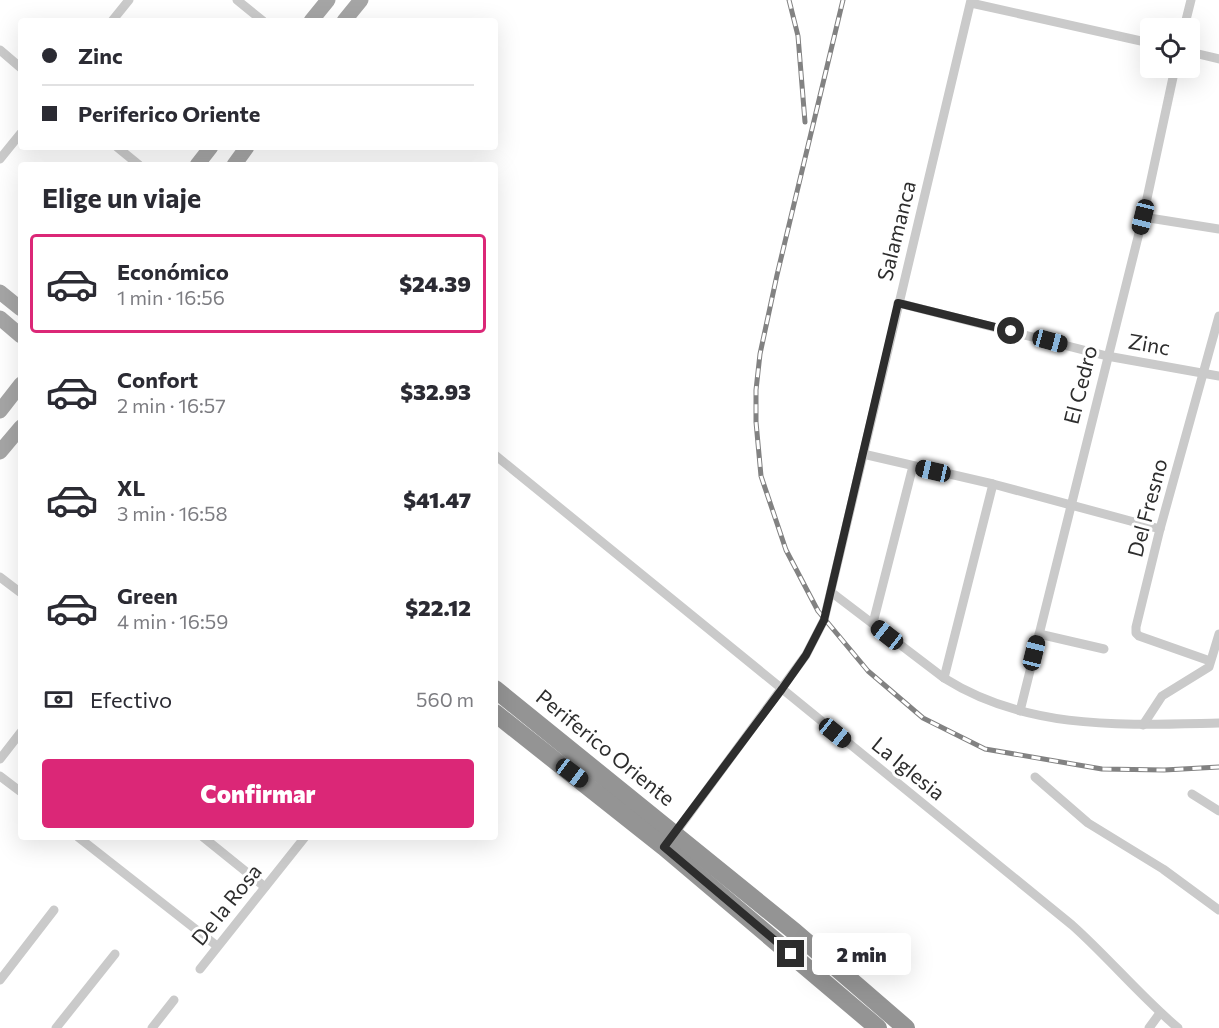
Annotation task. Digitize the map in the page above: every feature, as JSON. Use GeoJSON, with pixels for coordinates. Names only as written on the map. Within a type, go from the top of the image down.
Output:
{"type":"FeatureCollection","features":[{"type":"Feature","properties":{"kind":"highway","name":"Periferico Oriente"},"geometry":{"type":"LineString","coordinates":[[498,692],[670,840],[878,1028]]}},
{"type":"Feature","properties":{"kind":"highway","name":"Periferico Oriente"},"geometry":{"type":"LineString","coordinates":[[498,715],[795,932],[906,1028]]}},
{"type":"Feature","properties":{"kind":"main road"},"geometry":{"type":"LineString","coordinates":[[313,18],[328,0]]}},
{"type":"Feature","properties":{"kind":"main road"},"geometry":{"type":"LineString","coordinates":[[346,18],[360,0]]}},
{"type":"Feature","properties":{"kind":"main road"},"geometry":{"type":"LineString","coordinates":[[199,162],[209,150]]}},
{"type":"Feature","properties":{"kind":"main road"},"geometry":{"type":"LineString","coordinates":[[0,292],[18,307]]}},
{"type":"Feature","properties":{"kind":"main road"},"geometry":{"type":"LineString","coordinates":[[0,318],[18,333]]}},
{"type":"Feature","properties":{"kind":"main road"},"geometry":{"type":"LineString","coordinates":[[0,411],[18,388]]}},
{"type":"Feature","properties":{"kind":"main road"},"geometry":{"type":"LineString","coordinates":[[0,452],[18,431]]}},
{"type":"Feature","properties":{"kind":"street"},"geometry":{"type":"LineString","coordinates":[[114,18],[129,0]]}},
{"type":"Feature","properties":{"kind":"street"},"geometry":{"type":"LineString","coordinates":[[237,0],[259,18]]}},
{"type":"Feature","properties":{"kind":"street"},"geometry":{"type":"LineString","coordinates":[[1186,18],[1191,0]]}},
{"type":"Feature","properties":{"kind":"street"},"geometry":{"type":"LineString","coordinates":[[971,1],[1140,41]]}},
{"type":"Feature","properties":{"kind":"street","name":"Salamanca"},"geometry":{"type":"LineString","coordinates":[[670,840],[782,689],[814,641],[824,620],[971,1]]}},
{"type":"Feature","properties":{"kind":"street"},"geometry":{"type":"LineString","coordinates":[[0,50],[18,65]]}},
{"type":"Feature","properties":{"kind":"street"},"geometry":{"type":"LineString","coordinates":[[1200,54],[1219,59]]}},
{"type":"Feature","properties":{"kind":"street","name":"El Cedro"},"geometry":{"type":"LineString","coordinates":[[1020,711],[1143,217],[1173,78]]}},
{"type":"Feature","properties":{"kind":"street"},"geometry":{"type":"LineString","coordinates":[[0,159],[18,137]]}},
{"type":"Feature","properties":{"kind":"street"},"geometry":{"type":"LineString","coordinates":[[121,150],[135,162]]}},
{"type":"Feature","properties":{"kind":"street"},"geometry":{"type":"LineString","coordinates":[[1143,217],[1219,230]]}},
{"type":"Feature","properties":{"kind":"street","name":"Zinc"},"geometry":{"type":"LineString","coordinates":[[898,303],[1107,356],[1219,376]]}},
{"type":"Feature","properties":{"kind":"street","name":"Del Fresno"},"geometry":{"type":"LineString","coordinates":[[1213,663],[1136,633],[1160,529],[1219,316]]}},
{"type":"Feature","properties":{"kind":"street"},"geometry":{"type":"LineString","coordinates":[[863,454],[993,484],[1160,529]]}},
{"type":"Feature","properties":{"kind":"street","name":"La Iglesia"},"geometry":{"type":"LineString","coordinates":[[498,457],[1072,925],[1178,1028]]}},
{"type":"Feature","properties":{"kind":"street"},"geometry":{"type":"LineString","coordinates":[[873,623],[913,466]]}},
{"type":"Feature","properties":{"kind":"street"},"geometry":{"type":"LineString","coordinates":[[944,678],[993,484]]}},
{"type":"Feature","properties":{"kind":"street"},"geometry":{"type":"LineString","coordinates":[[0,577],[18,591]]}},
{"type":"Feature","properties":{"kind":"street"},"geometry":{"type":"LineString","coordinates":[[831,592],[944,678],[982,699],[1020,711],[1101,725],[1219,723]]}},
{"type":"Feature","properties":{"kind":"street"},"geometry":{"type":"LineString","coordinates":[[1039,634],[1104,649]]}},
{"type":"Feature","properties":{"kind":"street"},"geometry":{"type":"LineString","coordinates":[[1143,725],[1162,696],[1213,663],[1219,634]]}},
{"type":"Feature","properties":{"kind":"street"},"geometry":{"type":"LineString","coordinates":[[0,759],[18,736]]}},
{"type":"Feature","properties":{"kind":"street"},"geometry":{"type":"LineString","coordinates":[[0,776],[18,790]]}},
{"type":"Feature","properties":{"kind":"street"},"geometry":{"type":"LineString","coordinates":[[1035,777],[1088,823],[1163,868],[1219,910]]}},
{"type":"Feature","properties":{"kind":"street"},"geometry":{"type":"LineString","coordinates":[[1192,794],[1219,811]]}},
{"type":"Feature","properties":{"kind":"street"},"geometry":{"type":"LineString","coordinates":[[82,840],[217,946]]}},
{"type":"Feature","properties":{"kind":"street"},"geometry":{"type":"LineString","coordinates":[[207,840],[265,887]]}},
{"type":"Feature","properties":{"kind":"street","name":"De la Rosa"},"geometry":{"type":"LineString","coordinates":[[200,969],[303,840]]}},
{"type":"Feature","properties":{"kind":"street"},"geometry":{"type":"LineString","coordinates":[[0,980],[54,910]]}},
{"type":"Feature","properties":{"kind":"street"},"geometry":{"type":"LineString","coordinates":[[56,1028],[115,954]]}},
{"type":"Feature","properties":{"kind":"street"},"geometry":{"type":"LineString","coordinates":[[152,1028],[174,1000]]}},
{"type":"Feature","properties":{"kind":"street"},"geometry":{"type":"LineString","coordinates":[[1149,1028],[1160,1013]]}},
{"type":"Feature","properties":{"kind":"railway"},"geometry":{"type":"LineString","coordinates":[[789,0],[798,36],[805,122]]}},
{"type":"Feature","properties":{"kind":"railway"},"geometry":{"type":"LineString","coordinates":[[843,0],[777,275],[760,354],[756,390],[756,422],[761,476],[786,550],[818,611],[868,671],[923,718],[985,749],[1102,769],[1164,770],[1219,767]]}},
{"type":"Feature","properties":{"kind":"route"},"geometry":{"type":"LineString","coordinates":[[791,954],[664,847],[806,655],[824,620],[898,303],[1011,331]]}}]}
